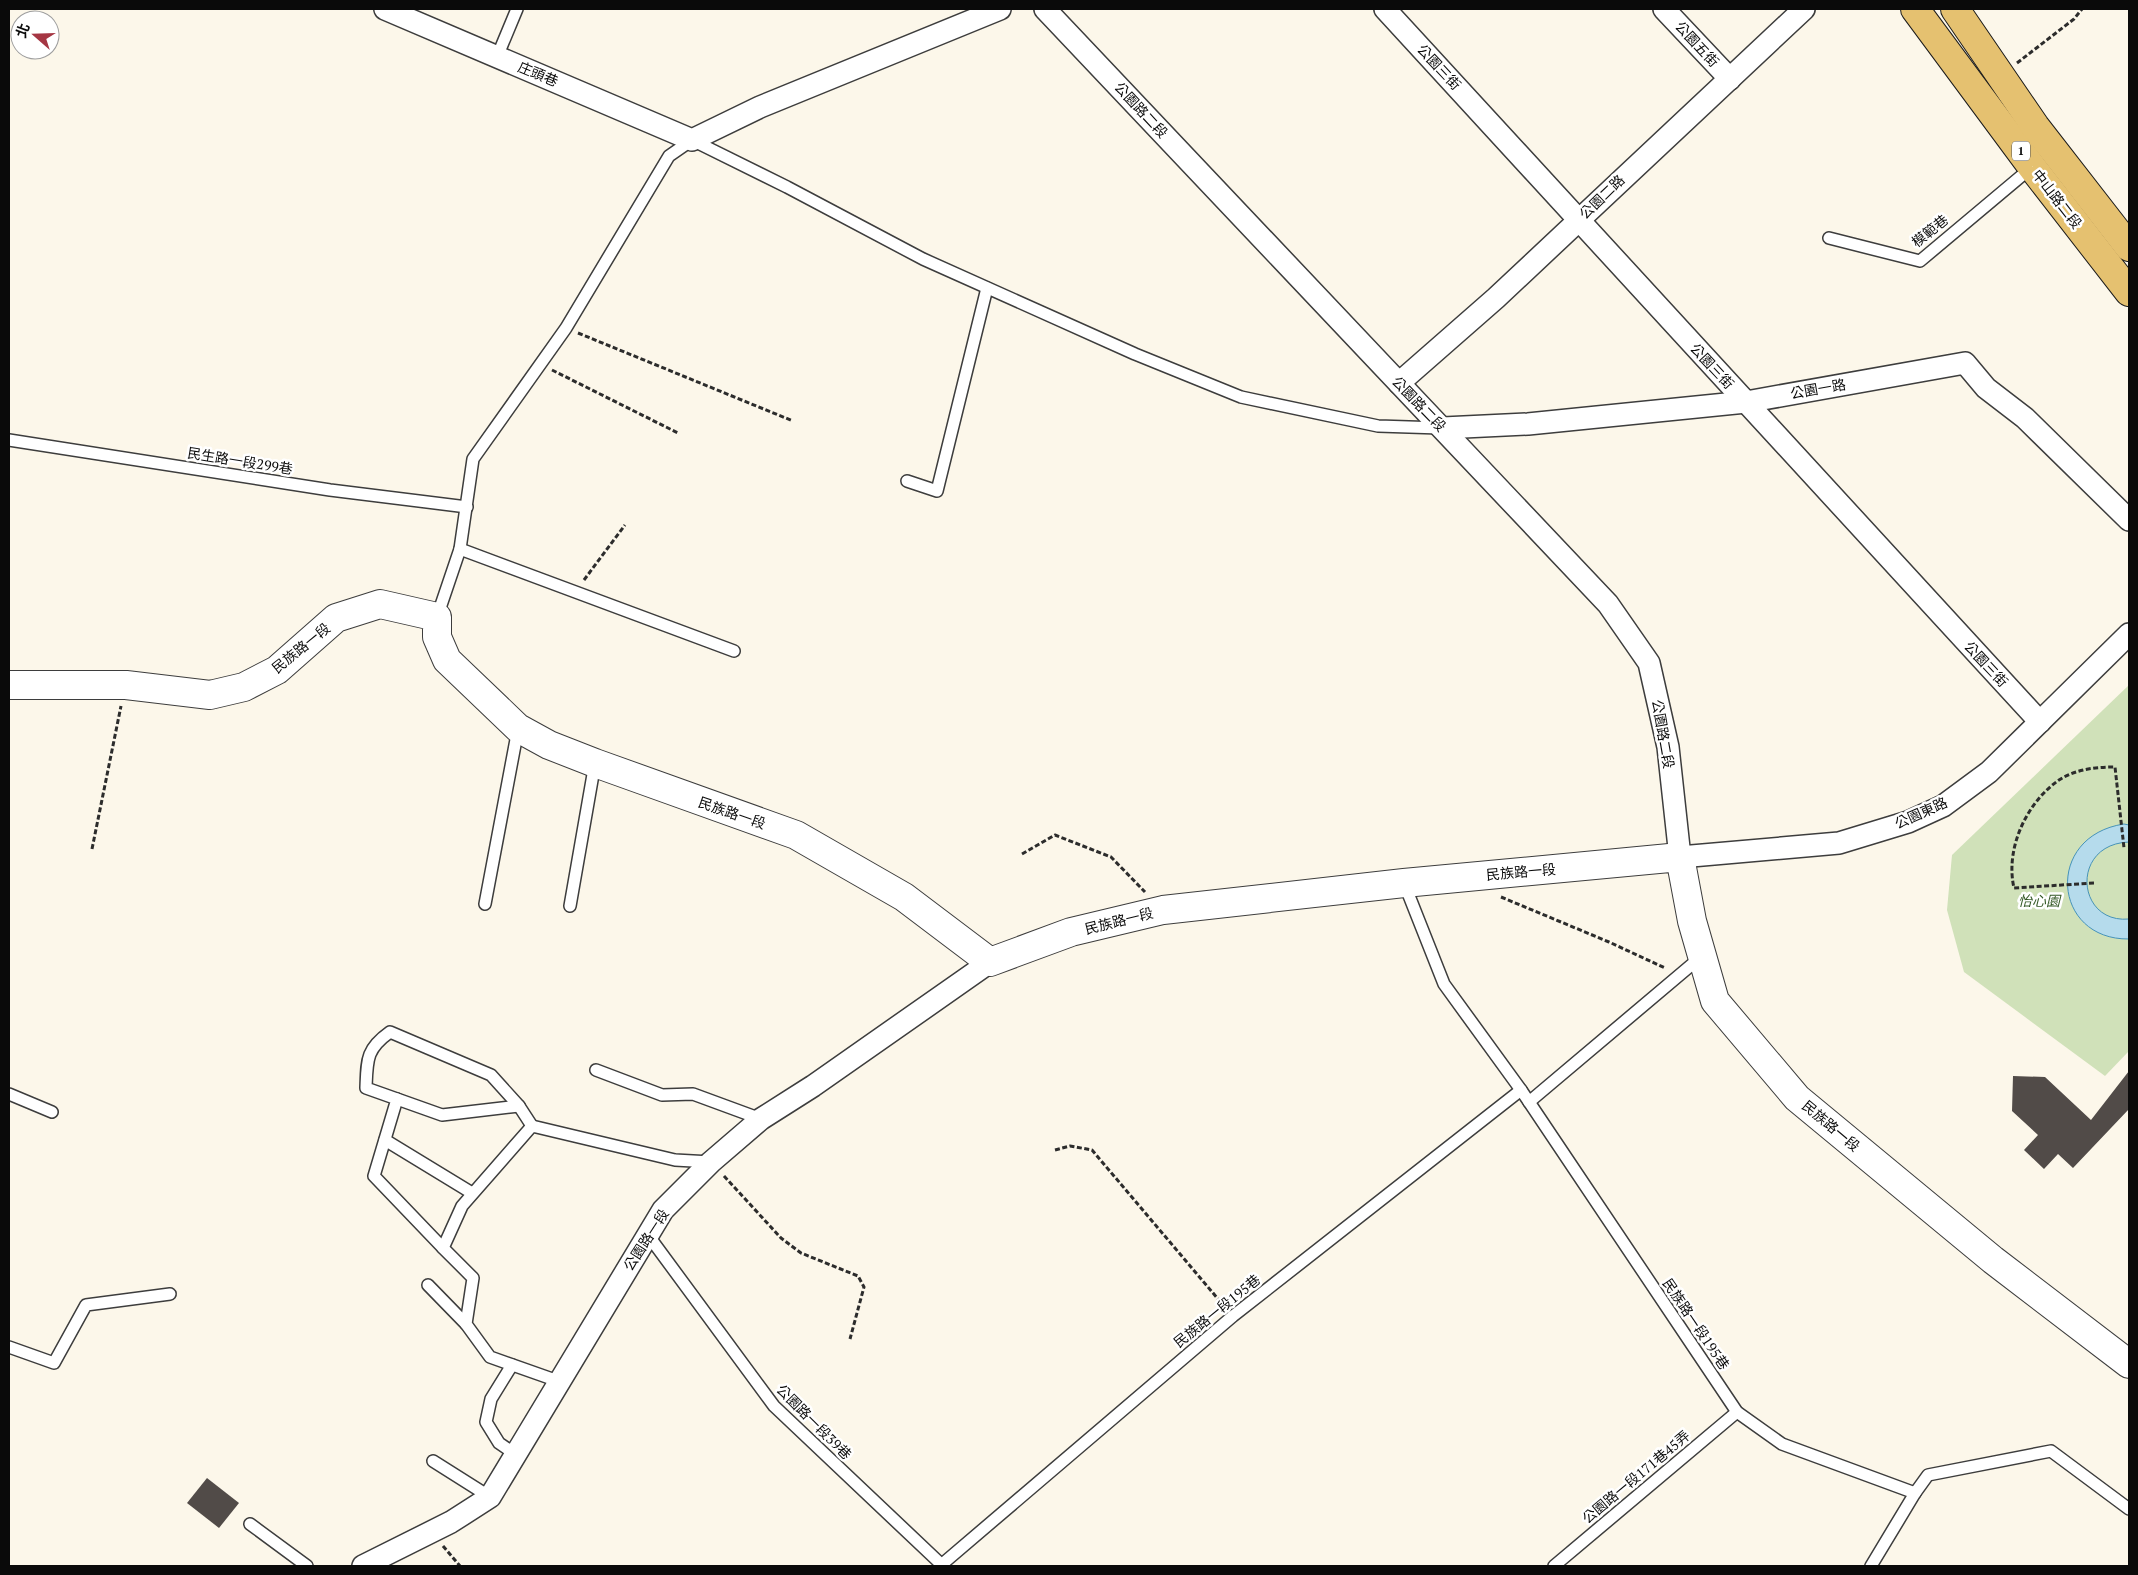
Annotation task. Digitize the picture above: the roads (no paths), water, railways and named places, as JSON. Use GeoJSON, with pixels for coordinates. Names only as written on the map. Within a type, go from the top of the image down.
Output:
{"type":"FeatureCollection","features":[{"type":"Feature","properties":{"kind":"main road","name":"中山路二段"},"geometry":{"type":"LineString","coordinates":[[1915,9],[2032,167],[2129,292]]}},
{"type":"Feature","properties":{"kind":"main road","name":"中山路二段"},"geometry":{"type":"LineString","coordinates":[[1955,9],[2035,126],[2129,247]]}},
{"type":"Feature","properties":{"kind":"street","name":"庄頭巷"},"geometry":{"type":"LineString","coordinates":[[385,9],[692,140]]}},
{"type":"Feature","properties":{"kind":"street"},"geometry":{"type":"LineString","coordinates":[[692,140],[760,106],[1000,9]]}},
{"type":"Feature","properties":{"kind":"street","name":"公園路二段"},"geometry":{"type":"LineString","coordinates":[[1046,9],[1608,604],[1649,663],[1668,747],[1680,857]]}},
{"type":"Feature","properties":{"kind":"street","name":"公園三街"},"geometry":{"type":"LineString","coordinates":[[1385,9],[2040,722]]}},
{"type":"Feature","properties":{"kind":"street","name":"公園五街"},"geometry":{"type":"LineString","coordinates":[[1664,9],[1730,79]]}},
{"type":"Feature","properties":{"kind":"street","name":"公園二路"},"geometry":{"type":"LineString","coordinates":[[1399,383],[1496,298],[1804,9]]}},
{"type":"Feature","properties":{"kind":"street","name":"公園一路"},"geometry":{"type":"LineString","coordinates":[[1443,428],[1528,424],[1746,402],[1965,364],[1986,388],[2025,418],[2129,520]]}},
{"type":"Feature","properties":{"kind":"street","name":"民族路一段"},"geometry":{"type":"LineString","coordinates":[[9,685],[126,685],[210,695],[244,687],[277,670],[336,618],[380,604],[437,617],[437,637],[447,660],[518,728],[549,745],[595,763],[796,835],[904,897],[990,962],[1071,932],[1163,910],[1404,883],[1680,857],[1692,921],[1714,1001],[1797,1098],[1993,1260],[2129,1364]]}},
{"type":"Feature","properties":{"kind":"street","name":"公園東路"},"geometry":{"type":"LineString","coordinates":[[1680,857],[1839,843],[1908,822],[1943,806],[1989,772],[2129,634]]}},
{"type":"Feature","properties":{"kind":"street","name":"公園路一段"},"geometry":{"type":"LineString","coordinates":[[363,1566],[431,1533],[490,1497],[558,1381],[663,1210],[711,1162],[761,1119],[813,1086],[990,962]]}},
{"type":"Feature","properties":{"kind":"lane"},"geometry":{"type":"LineString","coordinates":[[497,56],[517,9]]}},
{"type":"Feature","properties":{"kind":"lane"},"geometry":{"type":"LineString","coordinates":[[437,617],[460,549],[472,459],[566,328],[669,156],[692,140],[787,187],[923,259],[1135,354],[1242,397],[1378,426],[1443,428]]}},
{"type":"Feature","properties":{"kind":"lane","name":"模範巷"},"geometry":{"type":"LineString","coordinates":[[1829,238],[1920,261],[2032,167]]}},
{"type":"Feature","properties":{"kind":"lane"},"geometry":{"type":"LineString","coordinates":[[907,481],[937,491],[988,288]]}},
{"type":"Feature","properties":{"kind":"lane","name":"民生路一段299巷"},"geometry":{"type":"LineString","coordinates":[[9,440],[320,488],[467,507]]}},
{"type":"Feature","properties":{"kind":"lane"},"geometry":{"type":"LineString","coordinates":[[460,549],[734,652]]}},
{"type":"Feature","properties":{"kind":"lane"},"geometry":{"type":"LineString","coordinates":[[485,904],[518,728]]}},
{"type":"Feature","properties":{"kind":"lane"},"geometry":{"type":"LineString","coordinates":[[570,906],[595,763]]}},
{"type":"Feature","properties":{"kind":"lane","name":"民族路一段195巷"},"geometry":{"type":"LineString","coordinates":[[1404,883],[1444,984],[1520,1090],[1737,1412],[1782,1444],[1915,1493]]}},
{"type":"Feature","properties":{"kind":"lane"},"geometry":{"type":"LineString","coordinates":[[1528,1102],[1702,956]]}},
{"type":"Feature","properties":{"kind":"lane"},"geometry":{"type":"LineString","coordinates":[[519,1106],[442,1115],[366,1088],[367,1060],[375,1043],[390,1032],[491,1075],[519,1106],[532,1126],[675,1160],[711,1162]]}},
{"type":"Feature","properties":{"kind":"lane"},"geometry":{"type":"LineString","coordinates":[[596,1070],[662,1095],[694,1094],[761,1119]]}},
{"type":"Feature","properties":{"kind":"lane","name":"民族路一段195巷"},"geometry":{"type":"LineString","coordinates":[[941,1566],[1233,1316],[1520,1090]]}},
{"type":"Feature","properties":{"kind":"lane"},"geometry":{"type":"LineString","coordinates":[[9,1094],[52,1112]]}},
{"type":"Feature","properties":{"kind":"lane"},"geometry":{"type":"LineString","coordinates":[[397,1099],[374,1176],[473,1278],[466,1324]]}},
{"type":"Feature","properties":{"kind":"lane"},"geometry":{"type":"LineString","coordinates":[[443,1248],[462,1206],[532,1126]]}},
{"type":"Feature","properties":{"kind":"lane"},"geometry":{"type":"LineString","coordinates":[[385,1140],[472,1194]]}},
{"type":"Feature","properties":{"kind":"lane","name":"公園路一段39巷"},"geometry":{"type":"LineString","coordinates":[[648,1235],[774,1406],[941,1566]]}},
{"type":"Feature","properties":{"kind":"lane"},"geometry":{"type":"LineString","coordinates":[[428,1284],[466,1324],[490,1357],[558,1381]]}},
{"type":"Feature","properties":{"kind":"lane"},"geometry":{"type":"LineString","coordinates":[[9,1347],[54,1363],[86,1305],[170,1294]]}},
{"type":"Feature","properties":{"kind":"lane"},"geometry":{"type":"LineString","coordinates":[[512,1365],[490,1399],[486,1422],[499,1443],[515,1454]]}},
{"type":"Feature","properties":{"kind":"lane","name":"公園路一段171巷45弄"},"geometry":{"type":"LineString","coordinates":[[1554,1566],[1737,1412]]}},
{"type":"Feature","properties":{"kind":"lane"},"geometry":{"type":"LineString","coordinates":[[1871,1566],[1928,1475],[2051,1451],[2129,1509]]}},
{"type":"Feature","properties":{"kind":"lane"},"geometry":{"type":"LineString","coordinates":[[433,1461],[490,1497]]}},
{"type":"Feature","properties":{"kind":"lane"},"geometry":{"type":"LineString","coordinates":[[250,1524],[307,1566]]}},
{"type":"Feature","properties":{"kind":"water"},"geometry":{"type":"Polygon","coordinates":[[[2124,824],[2129,825],[2129,842],[2110,846],[2097,856],[2089,869],[2087,883],[2090,897],[2098,909],[2111,917],[2129,919],[2129,939],[2103,935],[2084,923],[2072,906],[2068,886],[2070,866],[2080,847],[2098,832],[2124,824]]]}},
{"type":"Feature","properties":{"kind":"park label","name":"怡心園"},"geometry":{"type":"Point","coordinates":[2039,901]}}]}
